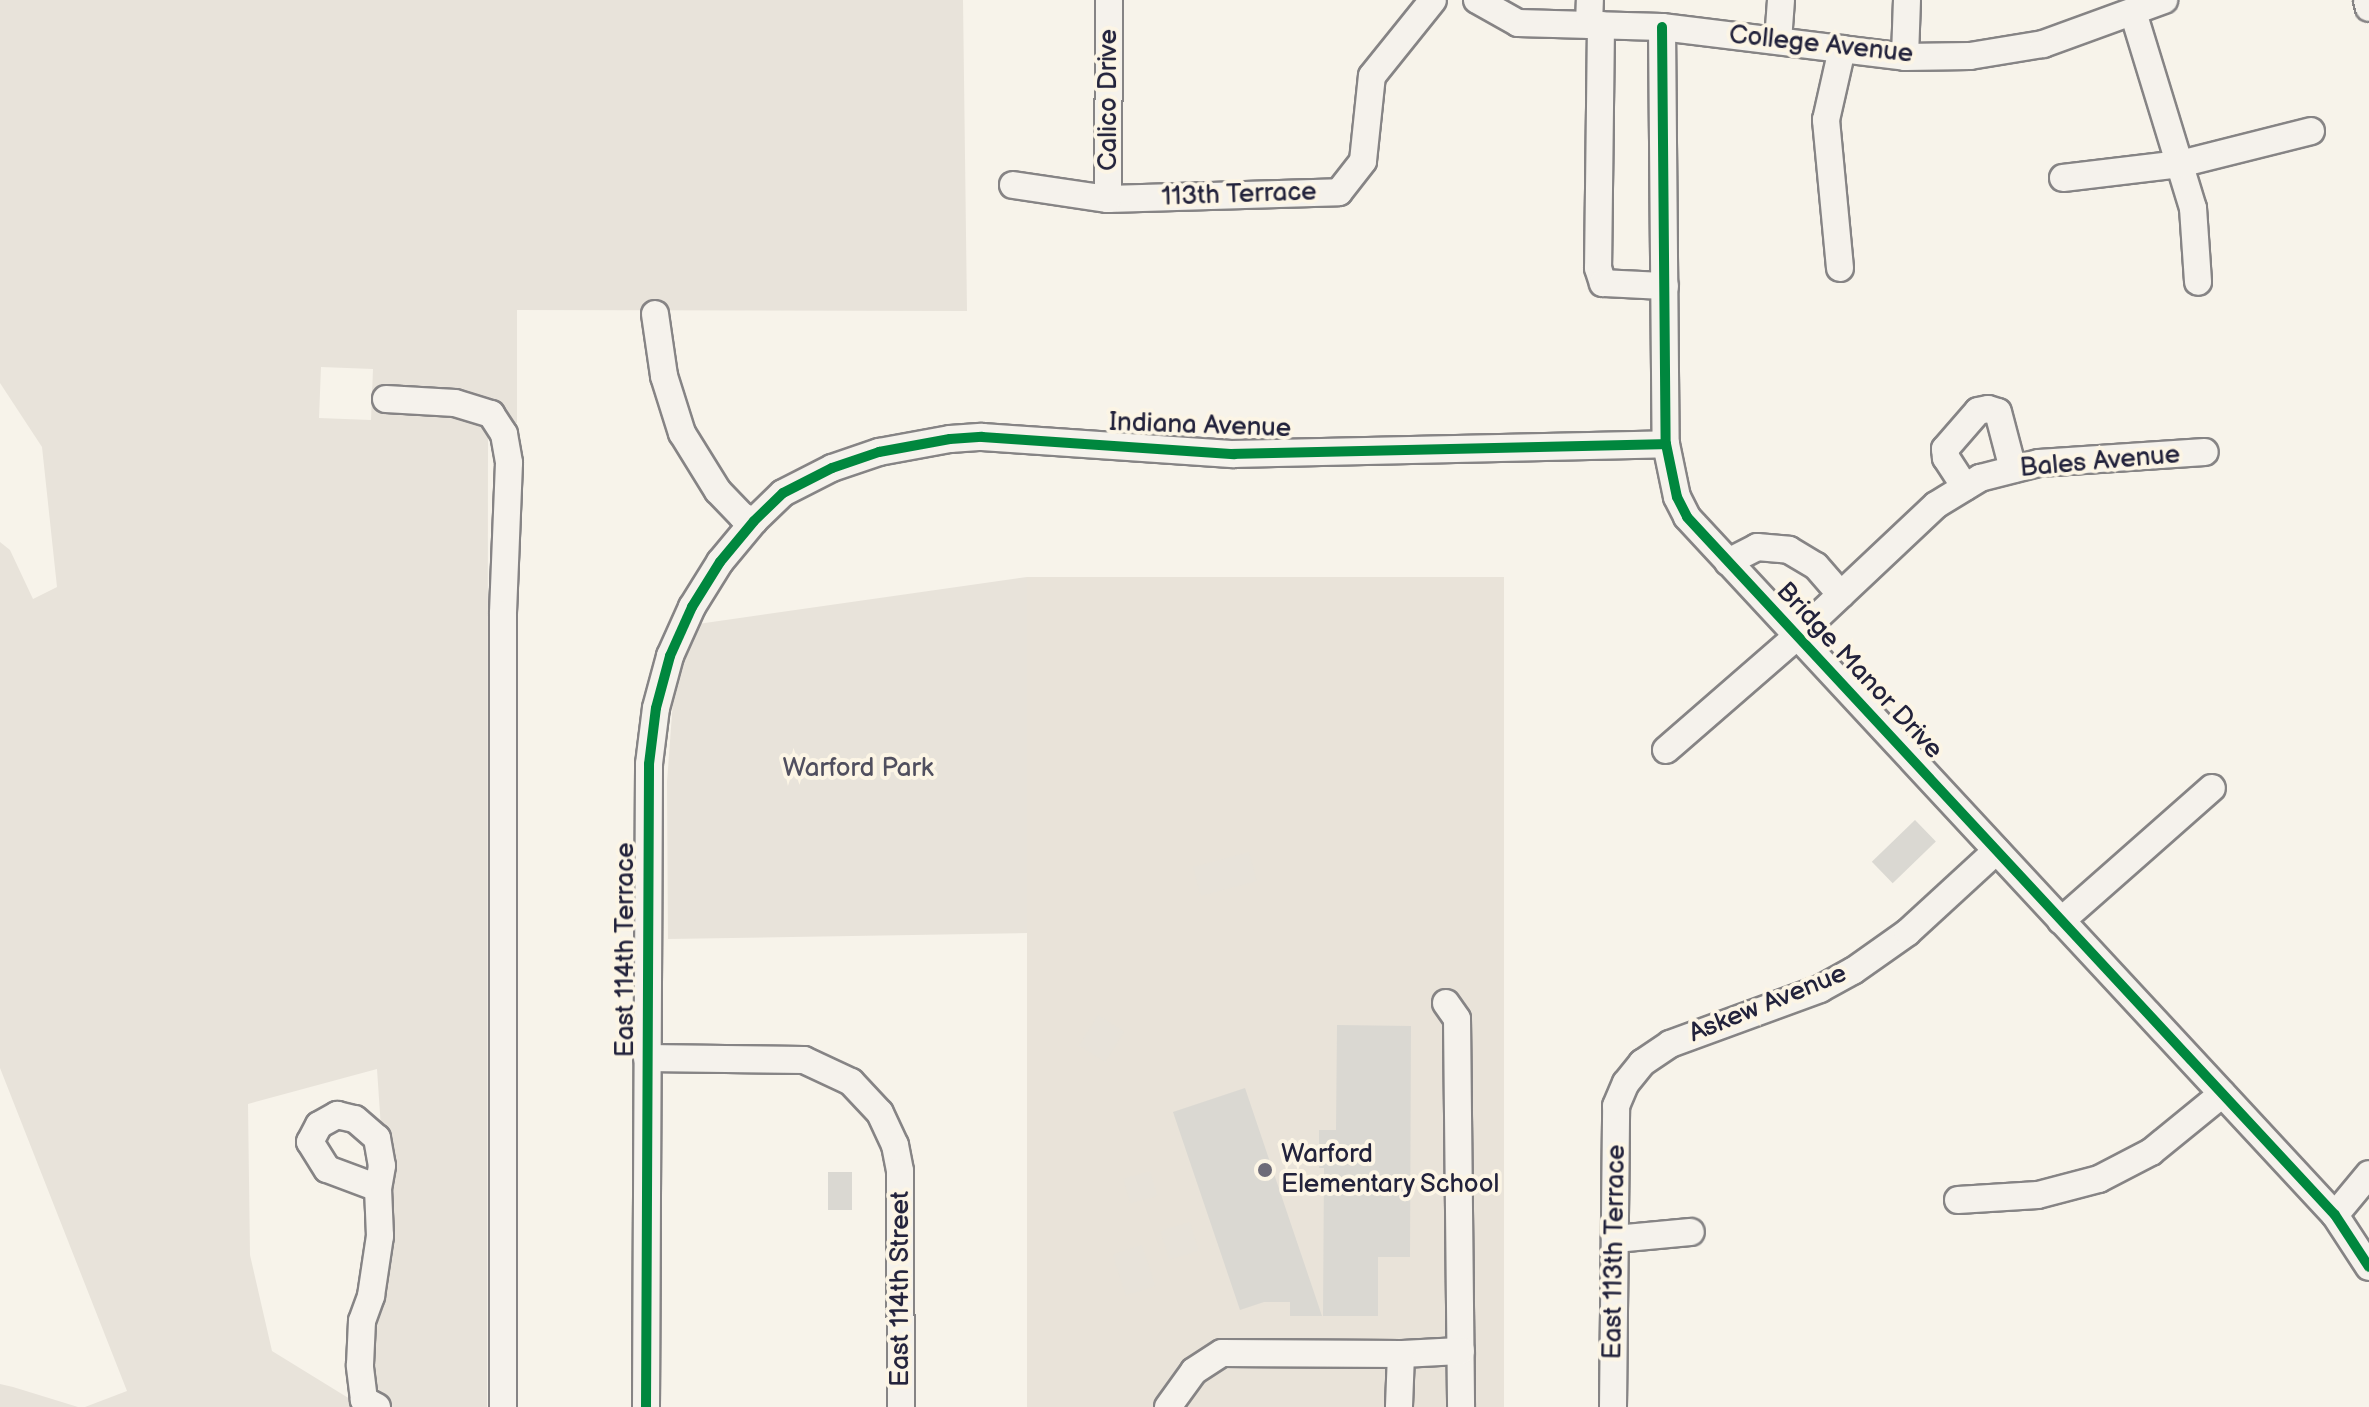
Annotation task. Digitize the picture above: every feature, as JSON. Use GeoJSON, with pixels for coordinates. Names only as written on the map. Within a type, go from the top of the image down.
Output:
{"type":"FeatureCollection","features":[{"type":"Feature","properties":{"kind":"street","name":"Calico Drive"},"geometry":{"type":"LineString","coordinates":[[1108,199],[1109,0]]}},
{"type":"Feature","properties":{"kind":"street","name":"113th Terrace"},"geometry":{"type":"LineString","coordinates":[[1013,185],[1108,199],[1339,192],[1363,161],[1372,76],[1433,0]]}},
{"type":"Feature","properties":{"kind":"street","name":"College Avenue"},"geometry":{"type":"LineString","coordinates":[[1477,0],[1518,23],[1593,16],[1905,57],[1970,56],[2043,44],[2164,0]]}},
{"type":"Feature","properties":{"kind":"street"},"geometry":{"type":"LineString","coordinates":[[1778,41],[1781,0]]}},
{"type":"Feature","properties":{"kind":"street"},"geometry":{"type":"LineString","coordinates":[[1905,57],[1907,0]]}},
{"type":"Feature","properties":{"kind":"street"},"geometry":{"type":"LineString","coordinates":[[2367,0],[2369,8]]}},
{"type":"Feature","properties":{"kind":"street"},"geometry":{"type":"LineString","coordinates":[[2133,12],[2193,208],[2198,282]]}},
{"type":"Feature","properties":{"kind":"street"},"geometry":{"type":"LineString","coordinates":[[1593,16],[1598,268],[1603,283],[1665,286]]}},
{"type":"Feature","properties":{"kind":"street","name":"Bridge Manor Drive"},"geometry":{"type":"LineString","coordinates":[[1662,27],[1666,444],[1677,497],[1687,517],[2335,1215],[2369,1267]]}},
{"type":"Feature","properties":{"kind":"street"},"geometry":{"type":"LineString","coordinates":[[1840,268],[1826,120],[1842,49]]}},
{"type":"Feature","properties":{"kind":"street"},"geometry":{"type":"LineString","coordinates":[[2063,178],[2180,164],[2311,131]]}},
{"type":"Feature","properties":{"kind":"street"},"geometry":{"type":"LineString","coordinates":[[655,314],[664,376],[682,433],[718,491],[742,516],[754,521]]}},
{"type":"Feature","properties":{"kind":"street"},"geometry":{"type":"LineString","coordinates":[[386,399],[455,403],[491,414],[504,434],[509,463],[503,614],[503,1407]]}},
{"type":"Feature","properties":{"kind":"street"},"geometry":{"type":"LineString","coordinates":[[1965,487],[1946,458],[1945,449],[1978,411],[1988,409],[1998,412],[2013,469]]}},
{"type":"Feature","properties":{"kind":"street","name":"Indiana Avenue"},"geometry":{"type":"LineString","coordinates":[[754,521],[783,493],[832,468],[879,452],[950,439],[982,437],[1234,454],[1666,444]]}},
{"type":"Feature","properties":{"kind":"street","name":"Bales Avenue"},"geometry":{"type":"LineString","coordinates":[[1666,750],[1797,636],[1936,505],[1980,478],[2039,463],[2205,452]]}},
{"type":"Feature","properties":{"kind":"street","name":"East 114th Terrace"},"geometry":{"type":"LineString","coordinates":[[646,1407],[649,764],[656,708],[670,656],[692,607],[720,562],[754,521]]}},
{"type":"Feature","properties":{"kind":"street"},"geometry":{"type":"LineString","coordinates":[[1728,562],[1757,547],[1789,550],[1816,566],[1841,595]]}},
{"type":"Feature","properties":{"kind":"street"},"geometry":{"type":"LineString","coordinates":[[2061,921],[2212,788]]}},
{"type":"Feature","properties":{"kind":"street","name":"Askew Avenue"},"geometry":{"type":"LineString","coordinates":[[1619,1099],[1642,1063],[1670,1044],[1820,989],[1853,971],[1908,932],[1996,851]]}},
{"type":"Feature","properties":{"kind":"street"},"geometry":{"type":"LineString","coordinates":[[1446,1003],[1457,1019],[1461,1407]]}},
{"type":"Feature","properties":{"kind":"street","name":"East 114th Street"},"geometry":{"type":"LineString","coordinates":[[647,1058],[804,1060],[828,1068],[851,1082],[880,1113],[895,1145],[900,1171],[901,1407]]}},
{"type":"Feature","properties":{"kind":"street"},"geometry":{"type":"LineString","coordinates":[[1958,1200],[2038,1195],[2099,1179],[2151,1152],[2222,1094]]}},
{"type":"Feature","properties":{"kind":"street","name":"East 113th Terrace"},"geometry":{"type":"LineString","coordinates":[[1613,1407],[1616,1106],[1619,1099]]}},
{"type":"Feature","properties":{"kind":"street"},"geometry":{"type":"LineString","coordinates":[[2335,1215],[2369,1174]]}},
{"type":"Feature","properties":{"kind":"street"},"geometry":{"type":"LineString","coordinates":[[377,1407],[364,1400],[360,1365],[362,1321],[371,1296],[380,1236],[378,1188]]}},
{"type":"Feature","properties":{"kind":"street"},"geometry":{"type":"LineString","coordinates":[[1615,1239],[1691,1232]]}},
{"type":"Feature","properties":{"kind":"street"},"geometry":{"type":"LineString","coordinates":[[1168,1407],[1194,1371],[1222,1353],[1401,1354],[1461,1351]]}},
{"type":"Feature","properties":{"kind":"street"},"geometry":{"type":"LineString","coordinates":[[1399,1407],[1401,1354]]}},
{"type":"Feature","properties":{"kind":"shaded area","name":"Warford Elementary School"},"geometry":{"type":"Polygon","coordinates":[[[1027,577],[1504,577],[1504,1407],[1027,1407],[1027,577]]]}},
{"type":"Feature","properties":{"kind":"green space"},"geometry":{"type":"Polygon","coordinates":[[[0,0],[963,0],[967,311],[517,310],[517,423],[488,438],[487,1407],[390,1407],[368,1373],[389,1247],[377,1069],[248,1104],[250,1255],[272,1351],[363,1407],[85,1407],[127,1391],[0,1068],[0,542],[10,550],[33,599],[57,587],[42,447],[0,383],[0,0]],[[321,367],[319,418],[371,420],[373,369],[321,367]]]}},
{"type":"Feature","properties":{"kind":"green space","name":"Warford Park"},"geometry":{"type":"Polygon","coordinates":[[[1027,577],[1027,933],[668,939],[667,782],[674,687],[698,624],[1027,577]]]}},
{"type":"Feature","properties":{"kind":"green space"},"geometry":{"type":"Polygon","coordinates":[[[1249,852],[1257,881],[1201,896],[1193,867],[1249,852]]]}},
{"type":"Feature","properties":{"kind":"green space"},"geometry":{"type":"Polygon","coordinates":[[[1098,1015],[1124,1031],[1105,1062],[1079,1046],[1098,1015]]]}},
{"type":"Feature","properties":{"kind":"green space"},"geometry":{"type":"Polygon","coordinates":[[[1150,1171],[1157,1196],[1130,1204],[1123,1179],[1150,1171]]]}},
{"type":"Feature","properties":{"kind":"green space"},"geometry":{"type":"Polygon","coordinates":[[[1190,1222],[1199,1251],[1169,1260],[1160,1231],[1190,1222]]]}},
{"type":"Feature","properties":{"kind":"green space"},"geometry":{"type":"Polygon","coordinates":[[[1142,1245],[1155,1286],[1126,1295],[1113,1255],[1142,1245]]]}},
{"type":"Feature","properties":{"kind":"green space"},"geometry":{"type":"Polygon","coordinates":[[[0,1384],[13,1387],[78,1407],[0,1407],[0,1384]]]}},
{"type":"Feature","properties":{"kind":"building"},"geometry":{"type":"Polygon","coordinates":[[[1915,820],[1936,842],[1893,883],[1872,862],[1915,820]]]}},
{"type":"Feature","properties":{"kind":"building"},"geometry":{"type":"Polygon","coordinates":[[[1337,1025],[1411,1026],[1410,1257],[1378,1257],[1378,1316],[1323,1316],[1324,1168],[1319,1168],[1319,1130],[1336,1130],[1337,1025]]]}},
{"type":"Feature","properties":{"kind":"building"},"geometry":{"type":"Polygon","coordinates":[[[1245,1088],[1322,1316],[1290,1316],[1290,1302],[1264,1302],[1240,1310],[1173,1112],[1245,1088]]]}},
{"type":"Feature","properties":{"kind":"building"},"geometry":{"type":"Polygon","coordinates":[[[828,1172],[852,1172],[852,1210],[828,1210],[828,1172]]]}},
{"type":"Feature","properties":{"kind":"cycle path"},"geometry":{"type":"LineString","coordinates":[[1662,27],[1666,444],[1677,497],[1687,517],[2335,1215],[2369,1267]]}},
{"type":"Feature","properties":{"kind":"cycle path"},"geometry":{"type":"LineString","coordinates":[[646,1407],[649,764],[656,708],[670,656],[692,607],[720,562],[754,521],[783,493],[832,468],[879,452],[950,439],[982,437],[1234,454],[1666,444]]}},
{"type":"Feature","properties":{"kind":"place","name":"Warford Elementary School"},"geometry":{"type":"Point","coordinates":[1265,1170]}}]}
